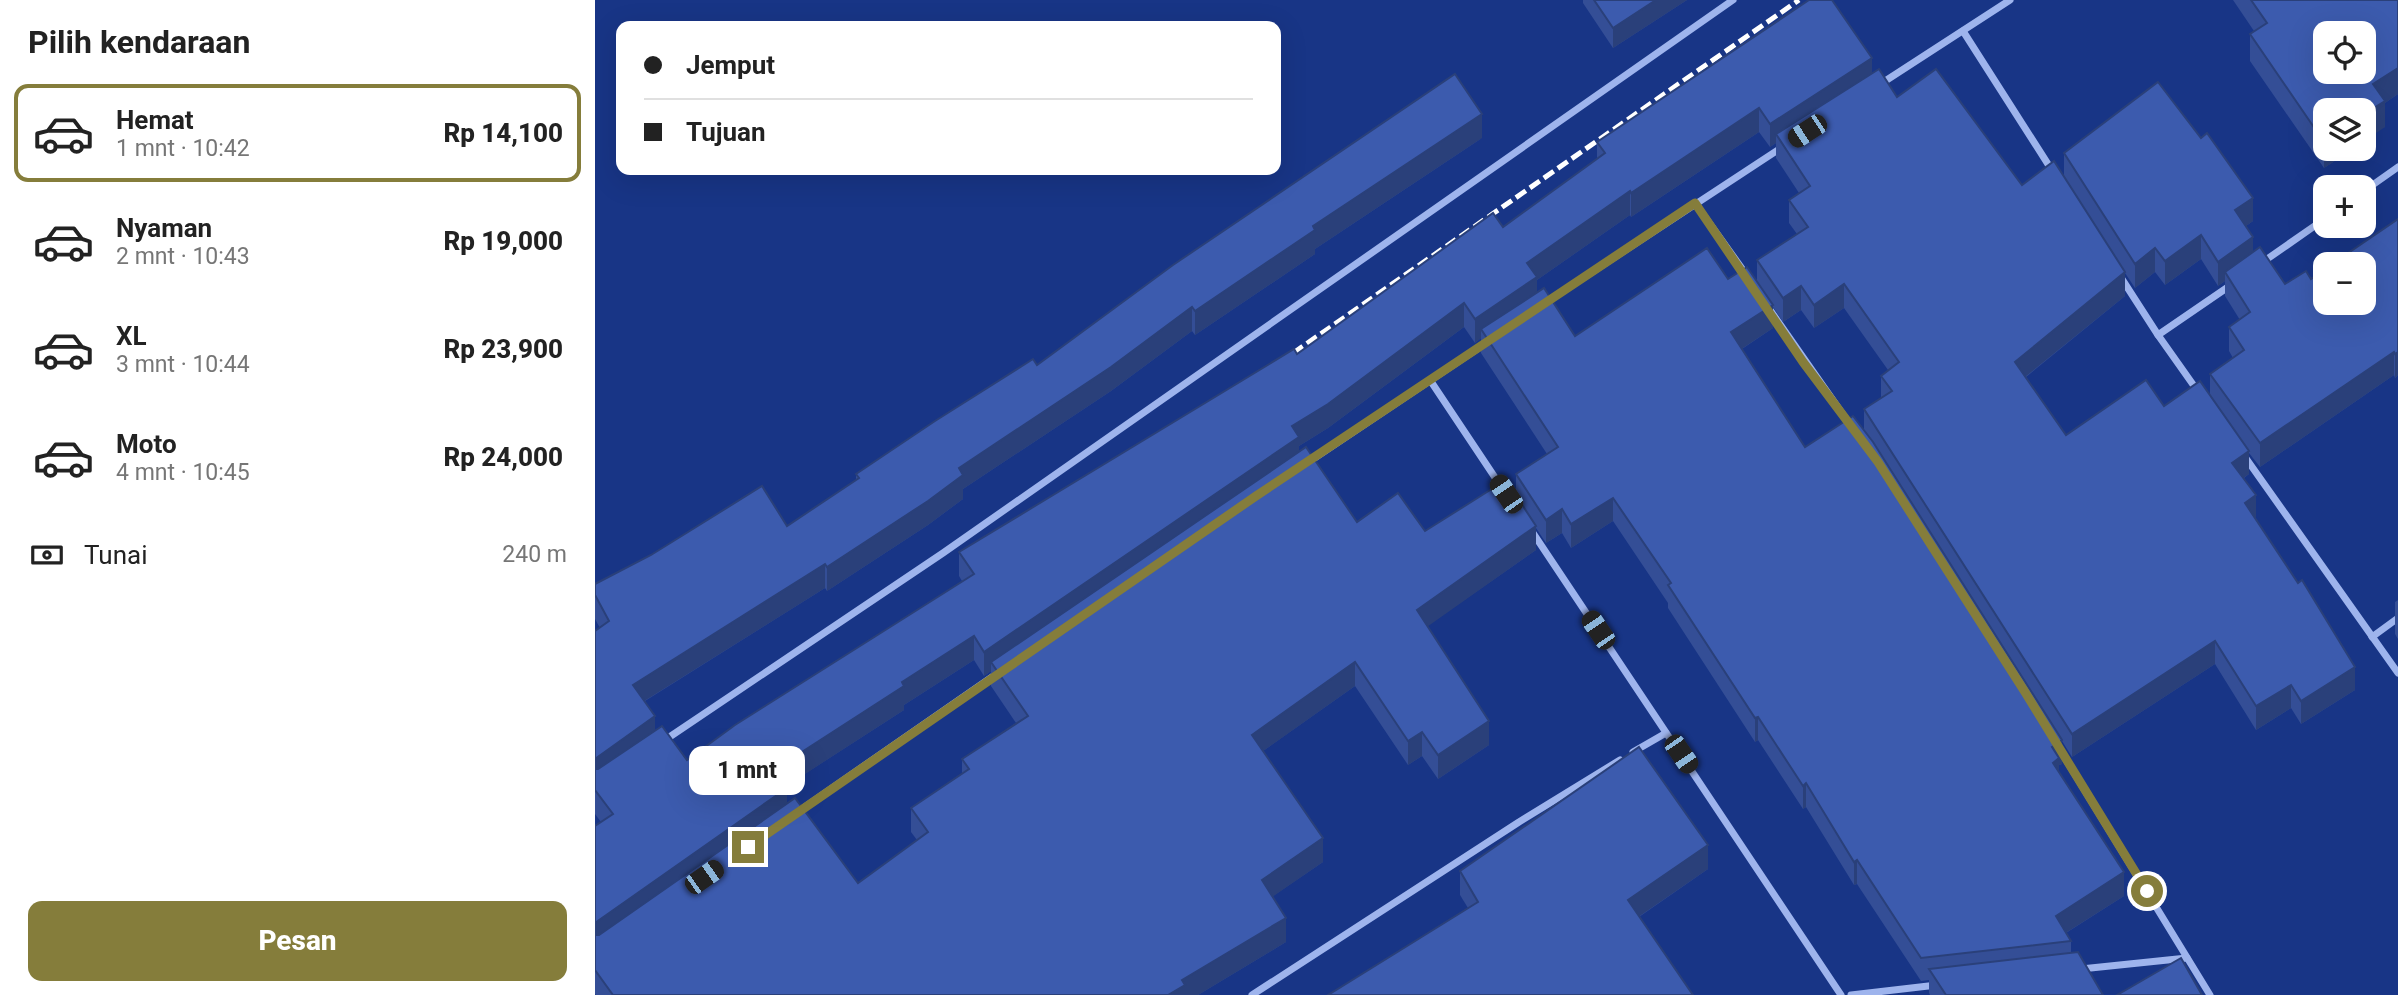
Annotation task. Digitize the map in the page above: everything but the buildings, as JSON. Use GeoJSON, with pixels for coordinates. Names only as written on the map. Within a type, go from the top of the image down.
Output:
{"type":"FeatureCollection","features":[{"type":"Feature","properties":{"kind":"street"},"geometry":{"type":"LineString","coordinates":[[653,749],[943,553],[1733,0]]}},
{"type":"Feature","properties":{"kind":"street"},"geometry":{"type":"LineString","coordinates":[[1870,91],[2010,0]]}},
{"type":"Feature","properties":{"kind":"street"},"geometry":{"type":"LineString","coordinates":[[1963,31],[2061,183]]}},
{"type":"Feature","properties":{"kind":"street"},"geometry":{"type":"LineString","coordinates":[[1534,311],[1789,143]]}},
{"type":"Feature","properties":{"kind":"street"},"geometry":{"type":"LineString","coordinates":[[2376,183],[2398,167]]}},
{"type":"Feature","properties":{"kind":"street"},"geometry":{"type":"LineString","coordinates":[[1695,203],[1756,289]]}},
{"type":"Feature","properties":{"kind":"street"},"geometry":{"type":"LineString","coordinates":[[2248,273],[2313,227]]}},
{"type":"Feature","properties":{"kind":"street"},"geometry":{"type":"LineString","coordinates":[[2113,265],[2206,402]]}},
{"type":"Feature","properties":{"kind":"street"},"geometry":{"type":"LineString","coordinates":[[2158,335],[2236,281]]}},
{"type":"Feature","properties":{"kind":"street"},"geometry":{"type":"LineString","coordinates":[[1763,299],[1853,428]]}},
{"type":"Feature","properties":{"kind":"street"},"geometry":{"type":"LineString","coordinates":[[1303,465],[1499,334]]}},
{"type":"Feature","properties":{"kind":"street"},"geometry":{"type":"LineString","coordinates":[[1430,380],[1506,494]]}},
{"type":"Feature","properties":{"kind":"street"},"geometry":{"type":"LineString","coordinates":[[2237,447],[2398,673]]}},
{"type":"Feature","properties":{"kind":"street"},"geometry":{"type":"LineString","coordinates":[[1529,528],[1841,995]]}},
{"type":"Feature","properties":{"kind":"street"},"geometry":{"type":"LineString","coordinates":[[2372,637],[2398,618]]}},
{"type":"Feature","properties":{"kind":"street"},"geometry":{"type":"LineString","coordinates":[[787,819],[1003,669]]}},
{"type":"Feature","properties":{"kind":"street"},"geometry":{"type":"LineString","coordinates":[[1252,995],[1518,822],[1666,733]]}},
{"type":"Feature","properties":{"kind":"street"},"geometry":{"type":"LineString","coordinates":[[2053,738],[2210,995]]}},
{"type":"Feature","properties":{"kind":"street"},"geometry":{"type":"LineString","coordinates":[[2066,971],[2187,958]]}},
{"type":"Feature","properties":{"kind":"street"},"geometry":{"type":"LineString","coordinates":[[1851,995],[1945,985]]}},
{"type":"Feature","properties":{"kind":"railway"},"geometry":{"type":"LineString","coordinates":[[1279,363],[1799,0]]}},
{"type":"Feature","properties":{"kind":"route"},"geometry":{"type":"LineString","coordinates":[[748,847],[945,708],[1256,496],[1695,203],[1749,278],[1803,362],[1878,462],[2025,692],[2147,891]]}}]}
